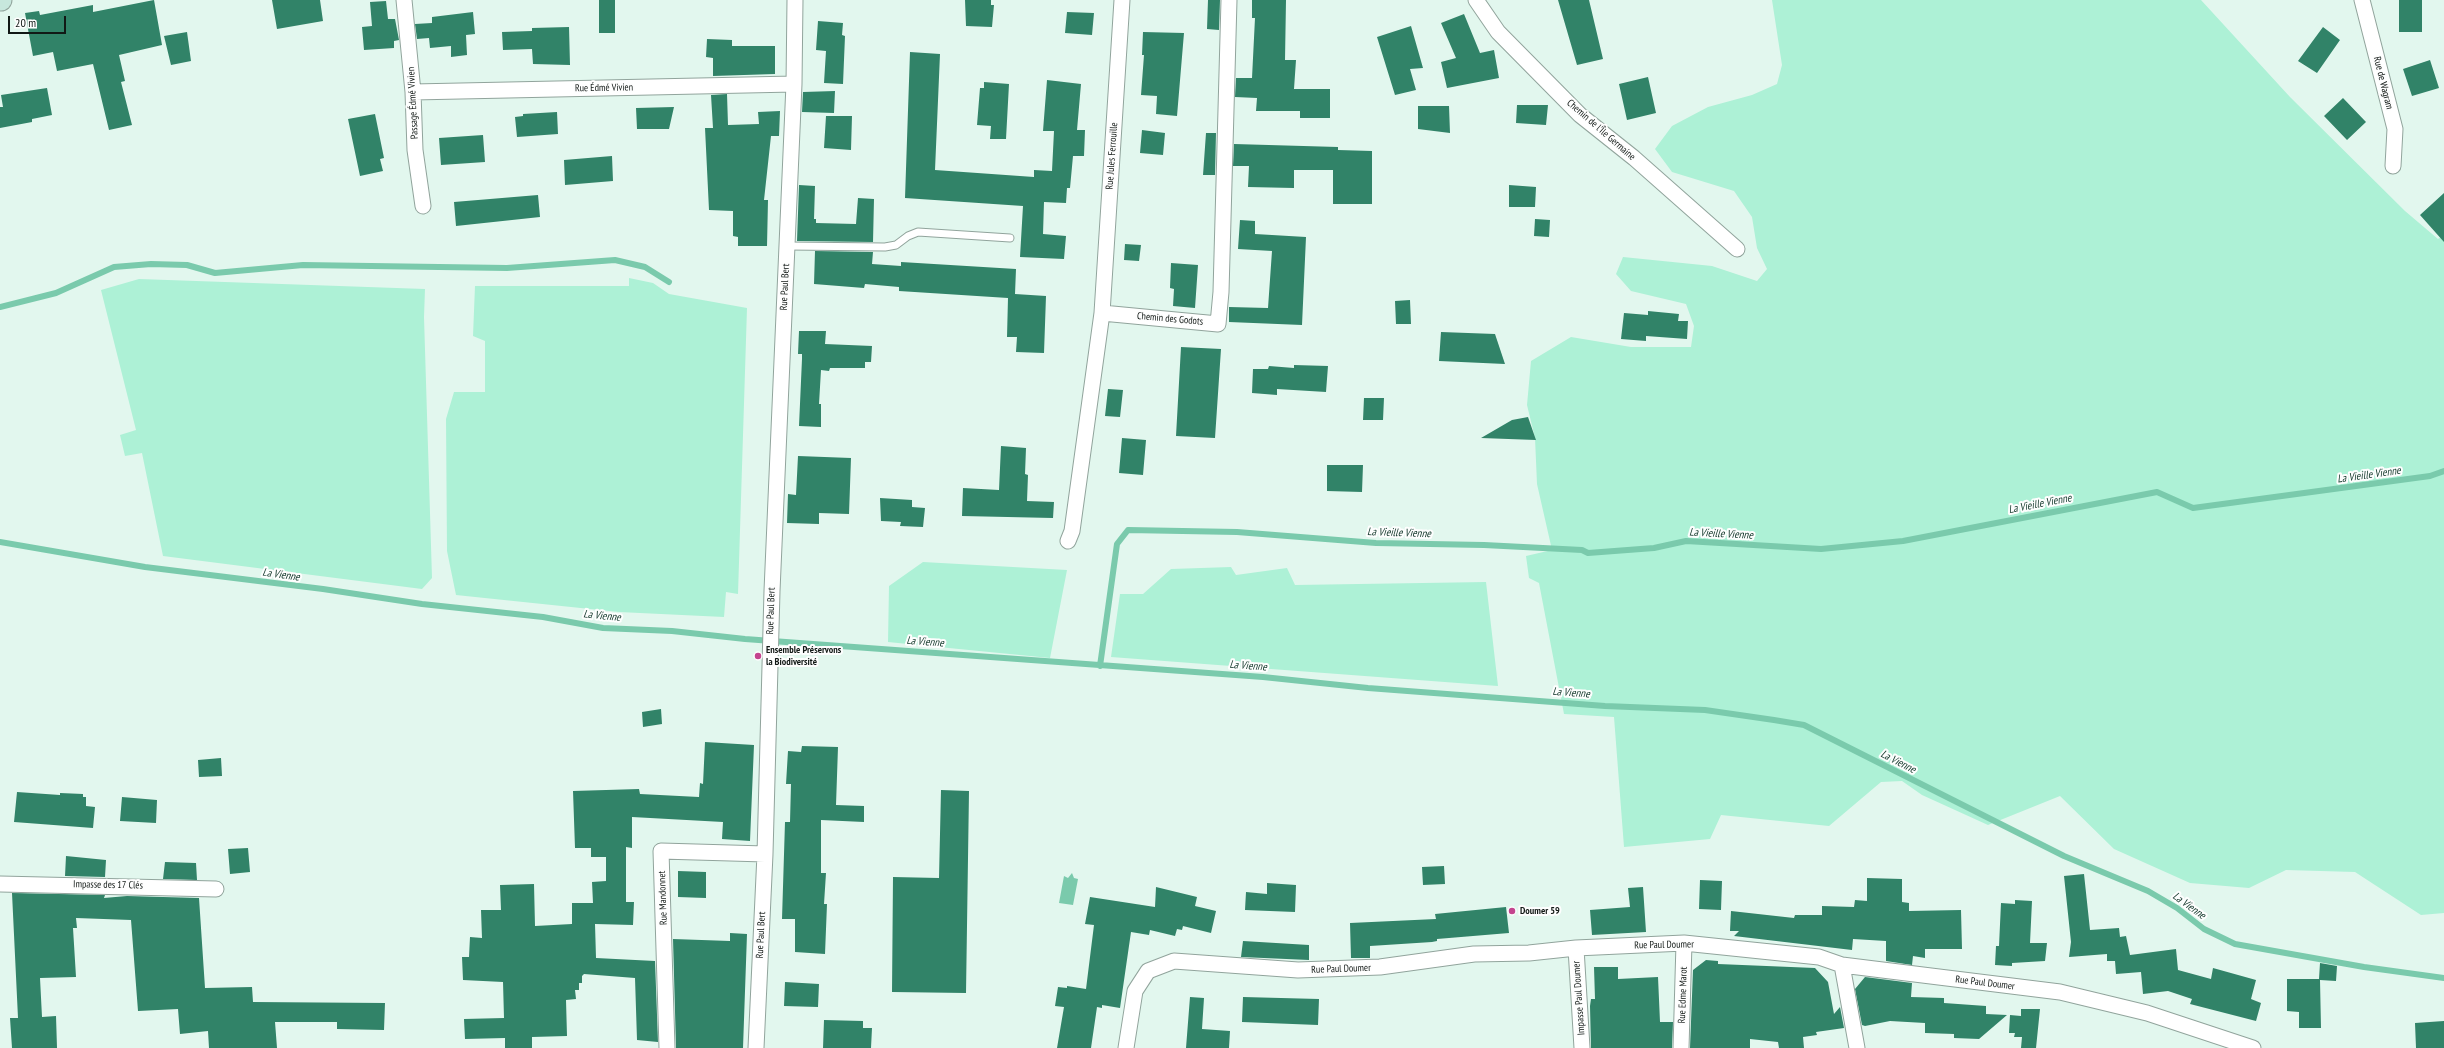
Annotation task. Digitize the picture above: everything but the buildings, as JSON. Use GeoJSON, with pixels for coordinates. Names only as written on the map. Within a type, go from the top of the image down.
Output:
{"type":"FeatureCollection","features":[{"type":"Feature","properties":{"kind":"street","name":"Passage Édmé Vivien"},"geometry":{"type":"LineString","coordinates":[[404,0],[413,92],[415,150],[423,206]]}},
{"type":"Feature","properties":{"kind":"street","name":"Rue Paul Bert"},"geometry":{"type":"LineString","coordinates":[[756,1048],[765,854],[770,640],[794,84],[795,0]]}},
{"type":"Feature","properties":{"kind":"street","name":"Rue Jules Ferrouille"},"geometry":{"type":"LineString","coordinates":[[1102,313],[1122,0]]}},
{"type":"Feature","properties":{"kind":"street","name":"Chemin des Godots"},"geometry":{"type":"LineString","coordinates":[[1102,313],[1218,324],[1222,284],[1229,0]]}},
{"type":"Feature","properties":{"kind":"street","name":"Chemin de l'Île Germaine"},"geometry":{"type":"LineString","coordinates":[[1476,0],[1498,32],[1580,115],[1634,158],[1737,249]]}},
{"type":"Feature","properties":{"kind":"street","name":"Rue de Wagram"},"geometry":{"type":"LineString","coordinates":[[2362,0],[2395,129],[2393,166]]}},
{"type":"Feature","properties":{"kind":"street","name":"Rue Édmé Vivien"},"geometry":{"type":"LineString","coordinates":[[413,92],[794,84]]}},
{"type":"Feature","properties":{"kind":"street"},"geometry":{"type":"LineString","coordinates":[[1068,541],[1072,531],[1102,313]]}},
{"type":"Feature","properties":{"kind":"street","name":"Rue Mandonnet"},"geometry":{"type":"LineString","coordinates":[[667,1048],[661,851],[765,854]]}},
{"type":"Feature","properties":{"kind":"street","name":"Impasse des 17 Clés"},"geometry":{"type":"LineString","coordinates":[[0,884],[216,889]]}},
{"type":"Feature","properties":{"kind":"street","name":"Rue Paul Doumer"},"geometry":{"type":"LineString","coordinates":[[1126,1048],[1135,991],[1148,971],[1174,961],[1298,970],[1380,967],[1474,954],[1529,953],[1576,948],[1684,943],[1819,958],[1842,966],[2060,992],[2147,1013],[2253,1048]]}},
{"type":"Feature","properties":{"kind":"street","name":"Rue Edme Marot"},"geometry":{"type":"LineString","coordinates":[[1681,1048],[1684,943]]}},
{"type":"Feature","properties":{"kind":"street","name":"Impasse Paul Doumer"},"geometry":{"type":"LineString","coordinates":[[1576,948],[1582,1048]]}},
{"type":"Feature","properties":{"kind":"street"},"geometry":{"type":"LineString","coordinates":[[1842,966],[1857,1048]]}},
{"type":"Feature","properties":{"kind":"lane"},"geometry":{"type":"LineString","coordinates":[[787,246],[885,247],[896,245],[918,232],[1010,238]]}},
{"type":"Feature","properties":{"kind":"shaded area"},"geometry":{"type":"Polygon","coordinates":[[[1772,0],[2201,0],[2290,97],[2405,211],[2438,239],[2444,235],[2444,913],[2421,915],[2355,872],[2286,870],[2249,888],[2190,883],[2114,849],[2060,796],[1988,825],[1922,795],[1902,781],[1881,782],[1829,826],[1721,815],[1710,839],[1624,847],[1614,717],[1564,714],[1539,583],[1529,578],[1526,556],[1552,550],[1537,484],[1535,438],[1527,405],[1531,361],[1571,337],[1631,347],[1691,347],[1694,326],[1686,304],[1631,291],[1616,274],[1623,257],[1712,266],[1757,281],[1767,269],[1757,248],[1752,217],[1734,191],[1672,172],[1655,149],[1672,126],[1708,107],[1752,95],[1777,84],[1782,65],[1772,0]]]}},
{"type":"Feature","properties":{"kind":"shaded area"},"geometry":{"type":"Polygon","coordinates":[[[629,278],[653,283],[669,294],[747,308],[738,594],[726,592],[724,617],[619,612],[456,595],[447,551],[446,419],[454,392],[485,392],[485,341],[473,336],[475,286],[629,286],[629,278]]]}},
{"type":"Feature","properties":{"kind":"shaded area"},"geometry":{"type":"Polygon","coordinates":[[[139,279],[425,289],[424,317],[432,578],[422,589],[163,556],[142,453],[125,456],[120,435],[136,430],[101,290],[139,279]]]}},
{"type":"Feature","properties":{"kind":"shaded area"},"geometry":{"type":"Polygon","coordinates":[[[923,562],[1067,570],[1050,658],[888,642],[889,586],[923,562]]]}},
{"type":"Feature","properties":{"kind":"shaded area"},"geometry":{"type":"Polygon","coordinates":[[[1231,567],[1236,575],[1287,568],[1295,585],[1486,582],[1498,686],[1111,657],[1120,594],[1143,594],[1171,569],[1231,567]]]}},
{"type":"Feature","properties":{"kind":"shaded area"},"geometry":{"type":"Polygon","coordinates":[[[1072,873],[1074,878],[1078,879],[1073,905],[1059,903],[1064,876],[1068,878],[1072,873]]]}},
{"type":"Feature","properties":{"kind":"waterway"},"geometry":{"type":"LineString","coordinates":[[0,307],[56,293],[114,267],[151,264],[187,265],[215,273],[303,265],[507,268],[615,260],[645,267],[669,282]]}},
{"type":"Feature","properties":{"kind":"waterway","name":"La Vieille Vienne"},"geometry":{"type":"LineString","coordinates":[[1100,666],[1117,544],[1128,530],[1237,532],[1376,543],[1484,545],[1582,550],[1588,553],[1654,548],[1686,541],[1821,549],[1903,541],[2157,492],[2193,508],[2430,476],[2444,471]]}},
{"type":"Feature","properties":{"kind":"waterway","name":"La Vienne"},"geometry":{"type":"LineString","coordinates":[[0,542],[145,567],[323,589],[422,604],[543,617],[603,628],[672,631],[745,639],[1263,677],[1368,688],[1605,706],[1705,710],[1804,725],[2064,856],[2148,891],[2177,908],[2204,929],[2235,944],[2364,967],[2444,978]]}},
{"type":"Feature","properties":{"kind":"place","name":"Ensemble Préservons la Biodiversité"},"geometry":{"type":"Point","coordinates":[758,656]}},
{"type":"Feature","properties":{"kind":"place","name":"Doumer 59"},"geometry":{"type":"Point","coordinates":[1512,911]}}]}
